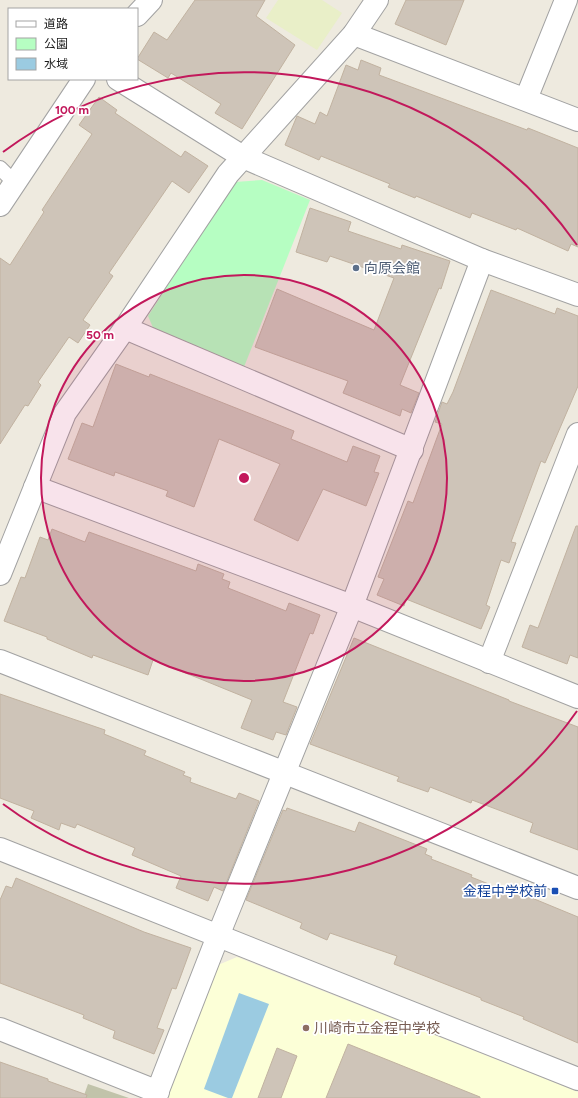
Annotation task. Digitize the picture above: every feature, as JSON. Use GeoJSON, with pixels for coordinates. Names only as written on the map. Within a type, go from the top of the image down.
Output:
{"type":"FeatureCollection","features":[{"type":"Feature","properties":{"kind":"street"},"geometry":{"type":"LineString","coordinates":[[138,14],[151,0]]}},
{"type":"Feature","properties":{"kind":"street"},"geometry":{"type":"LineString","coordinates":[[0,574],[65,414],[125,328],[228,174],[354,34],[377,0]]}},
{"type":"Feature","properties":{"kind":"street"},"geometry":{"type":"LineString","coordinates":[[526,99],[566,0]]}},
{"type":"Feature","properties":{"kind":"street"},"geometry":{"type":"LineString","coordinates":[[354,34],[578,120]]}},
{"type":"Feature","properties":{"kind":"street"},"geometry":{"type":"LineString","coordinates":[[0,205],[16,184],[83,80]]}},
{"type":"Feature","properties":{"kind":"street"},"geometry":{"type":"LineString","coordinates":[[120,80],[243,157],[482,260],[578,295]]}},
{"type":"Feature","properties":{"kind":"street"},"geometry":{"type":"LineString","coordinates":[[0,1030],[156,1095],[218,936],[352,606],[412,450],[482,260]]}},
{"type":"Feature","properties":{"kind":"street"},"geometry":{"type":"LineString","coordinates":[[125,328],[412,450]]}},
{"type":"Feature","properties":{"kind":"street"},"geometry":{"type":"LineString","coordinates":[[489,662],[578,434]]}},
{"type":"Feature","properties":{"kind":"street"},"geometry":{"type":"LineString","coordinates":[[35,487],[352,606],[578,697]]}},
{"type":"Feature","properties":{"kind":"street"},"geometry":{"type":"LineString","coordinates":[[0,661],[578,888]]}},
{"type":"Feature","properties":{"kind":"street"},"geometry":{"type":"LineString","coordinates":[[0,849],[578,1079]]}},
{"type":"Feature","properties":{"kind":"lane"},"geometry":{"type":"LineString","coordinates":[[0,168],[16,184]]}},
{"type":"Feature","properties":{"kind":"shaded area"},"geometry":{"type":"Polygon","coordinates":[[[278,0],[322,0],[342,13],[317,50],[266,18],[278,0]]]}},
{"type":"Feature","properties":{"kind":"shaded area","name":"川崎市立金程中学校"},"geometry":{"type":"Polygon","coordinates":[[[237,957],[578,1092],[578,1098],[166,1098],[218,965],[237,957]]]}},
{"type":"Feature","properties":{"kind":"shaded area"},"geometry":{"type":"Polygon","coordinates":[[[88,1084],[129,1098],[83,1098],[88,1084]]]}},
{"type":"Feature","properties":{"kind":"green space"},"geometry":{"type":"Polygon","coordinates":[[[262,180],[310,200],[244,367],[154,330],[148,316],[235,182],[262,180]]]}},
{"type":"Feature","properties":{"kind":"water"},"geometry":{"type":"Polygon","coordinates":[[[239,993],[269,1004],[232,1098],[228,1098],[204,1089],[239,993]]]}},
{"type":"Feature","properties":{"kind":"building"},"geometry":{"type":"Polygon","coordinates":[[[195,0],[265,0],[256,16],[295,45],[242,129],[215,113],[221,104],[171,73],[168,78],[138,60],[154,32],[167,40],[195,0]]]}},
{"type":"Feature","properties":{"kind":"building"},"geometry":{"type":"Polygon","coordinates":[[[406,0],[464,0],[446,45],[395,24],[406,0]]]}},
{"type":"Feature","properties":{"kind":"building"},"geometry":{"type":"Polygon","coordinates":[[[361,60],[381,68],[379,75],[527,130],[528,128],[578,148],[578,247],[571,244],[568,251],[517,228],[516,230],[472,213],[470,218],[416,196],[415,198],[388,187],[390,184],[321,156],[319,160],[285,145],[297,116],[315,124],[320,112],[327,116],[346,65],[358,70],[361,60]]]}},
{"type":"Feature","properties":{"kind":"building"},"geometry":{"type":"Polygon","coordinates":[[[99,97],[117,110],[115,113],[181,157],[185,151],[208,166],[189,193],[172,181],[109,273],[113,276],[83,320],[90,325],[78,343],[69,337],[38,382],[41,385],[28,406],[25,405],[0,444],[0,258],[10,265],[44,212],[42,210],[92,134],[79,125],[99,97]]]}},
{"type":"Feature","properties":{"kind":"building"},"geometry":{"type":"Polygon","coordinates":[[[310,208],[351,222],[348,231],[401,249],[402,245],[450,261],[441,289],[439,288],[400,385],[419,393],[411,413],[402,409],[400,416],[343,393],[348,381],[255,347],[277,289],[374,330],[394,278],[330,256],[327,262],[296,252],[310,208]]]}},
{"type":"Feature","properties":{"kind":"building"},"geometry":{"type":"Polygon","coordinates":[[[491,290],[555,314],[557,308],[578,316],[578,386],[545,463],[541,461],[511,542],[516,543],[509,563],[501,560],[486,605],[490,607],[481,629],[406,599],[404,606],[377,595],[384,579],[378,577],[408,501],[413,503],[442,424],[435,422],[442,402],[447,404],[453,392],[491,290]]]}},
{"type":"Feature","properties":{"kind":"building"},"geometry":{"type":"Polygon","coordinates":[[[116,364],[149,377],[150,374],[294,431],[291,439],[347,462],[353,446],[380,456],[374,472],[379,473],[366,506],[323,489],[298,541],[254,520],[280,464],[219,439],[194,507],[166,496],[168,491],[115,472],[114,476],[68,459],[82,423],[93,427],[116,364]]]}},
{"type":"Feature","properties":{"kind":"building"},"geometry":{"type":"Polygon","coordinates":[[[576,526],[578,526],[578,658],[570,655],[567,664],[522,647],[530,625],[538,628],[576,526]]]}},
{"type":"Feature","properties":{"kind":"building"},"geometry":{"type":"Polygon","coordinates":[[[52,529],[85,542],[89,532],[196,571],[198,564],[224,574],[222,579],[230,582],[228,588],[286,611],[289,603],[320,615],[313,634],[310,633],[283,702],[297,707],[286,735],[276,732],[273,740],[241,728],[252,700],[203,680],[153,660],[148,675],[93,655],[92,658],[47,639],[47,637],[4,621],[21,577],[25,578],[40,537],[48,540],[52,529]]]}},
{"type":"Feature","properties":{"kind":"building"},"geometry":{"type":"Polygon","coordinates":[[[354,638],[509,701],[578,727],[578,850],[530,832],[533,823],[472,800],[471,803],[430,787],[428,792],[397,781],[399,777],[310,744],[354,638]]]}},
{"type":"Feature","properties":{"kind":"building"},"geometry":{"type":"Polygon","coordinates":[[[0,694],[105,730],[104,734],[146,751],[144,755],[185,772],[183,775],[191,778],[190,782],[236,799],[239,793],[259,801],[223,891],[214,887],[208,901],[176,888],[181,876],[132,855],[135,848],[77,824],[75,828],[61,823],[59,830],[31,818],[34,811],[0,798],[0,694]]]}},
{"type":"Feature","properties":{"kind":"building"},"geometry":{"type":"Polygon","coordinates":[[[287,808],[355,832],[359,822],[427,849],[425,854],[432,857],[431,859],[472,875],[471,877],[514,894],[515,891],[578,917],[578,1043],[523,1019],[524,1017],[481,1000],[481,998],[394,964],[397,956],[330,933],[327,940],[300,928],[302,923],[246,900],[283,810],[286,811],[287,808]]]}},
{"type":"Feature","properties":{"kind":"building"},"geometry":{"type":"Polygon","coordinates":[[[16,878],[144,932],[191,948],[176,989],[172,988],[157,1028],[164,1030],[154,1054],[113,1038],[115,1031],[83,1018],[84,1015],[0,983],[0,900],[6,886],[12,888],[16,878]]]}},
{"type":"Feature","properties":{"kind":"building"},"geometry":{"type":"Polygon","coordinates":[[[348,1044],[480,1097],[480,1098],[326,1098],[348,1044]]]}},
{"type":"Feature","properties":{"kind":"building"},"geometry":{"type":"Polygon","coordinates":[[[277,1048],[297,1056],[281,1098],[258,1098],[277,1048]]]}},
{"type":"Feature","properties":{"kind":"building"},"geometry":{"type":"Polygon","coordinates":[[[0,1062],[87,1095],[86,1098],[0,1098],[0,1062]]]}},
{"type":"Feature","properties":{"kind":"place","name":"向原会館"},"geometry":{"type":"Point","coordinates":[356,268]}},
{"type":"Feature","properties":{"kind":"place","name":"金程中学校前"},"geometry":{"type":"Point","coordinates":[555,891]}},
{"type":"Feature","properties":{"kind":"place","name":"川崎市立金程中学校"},"geometry":{"type":"Point","coordinates":[306,1028]}}]}
